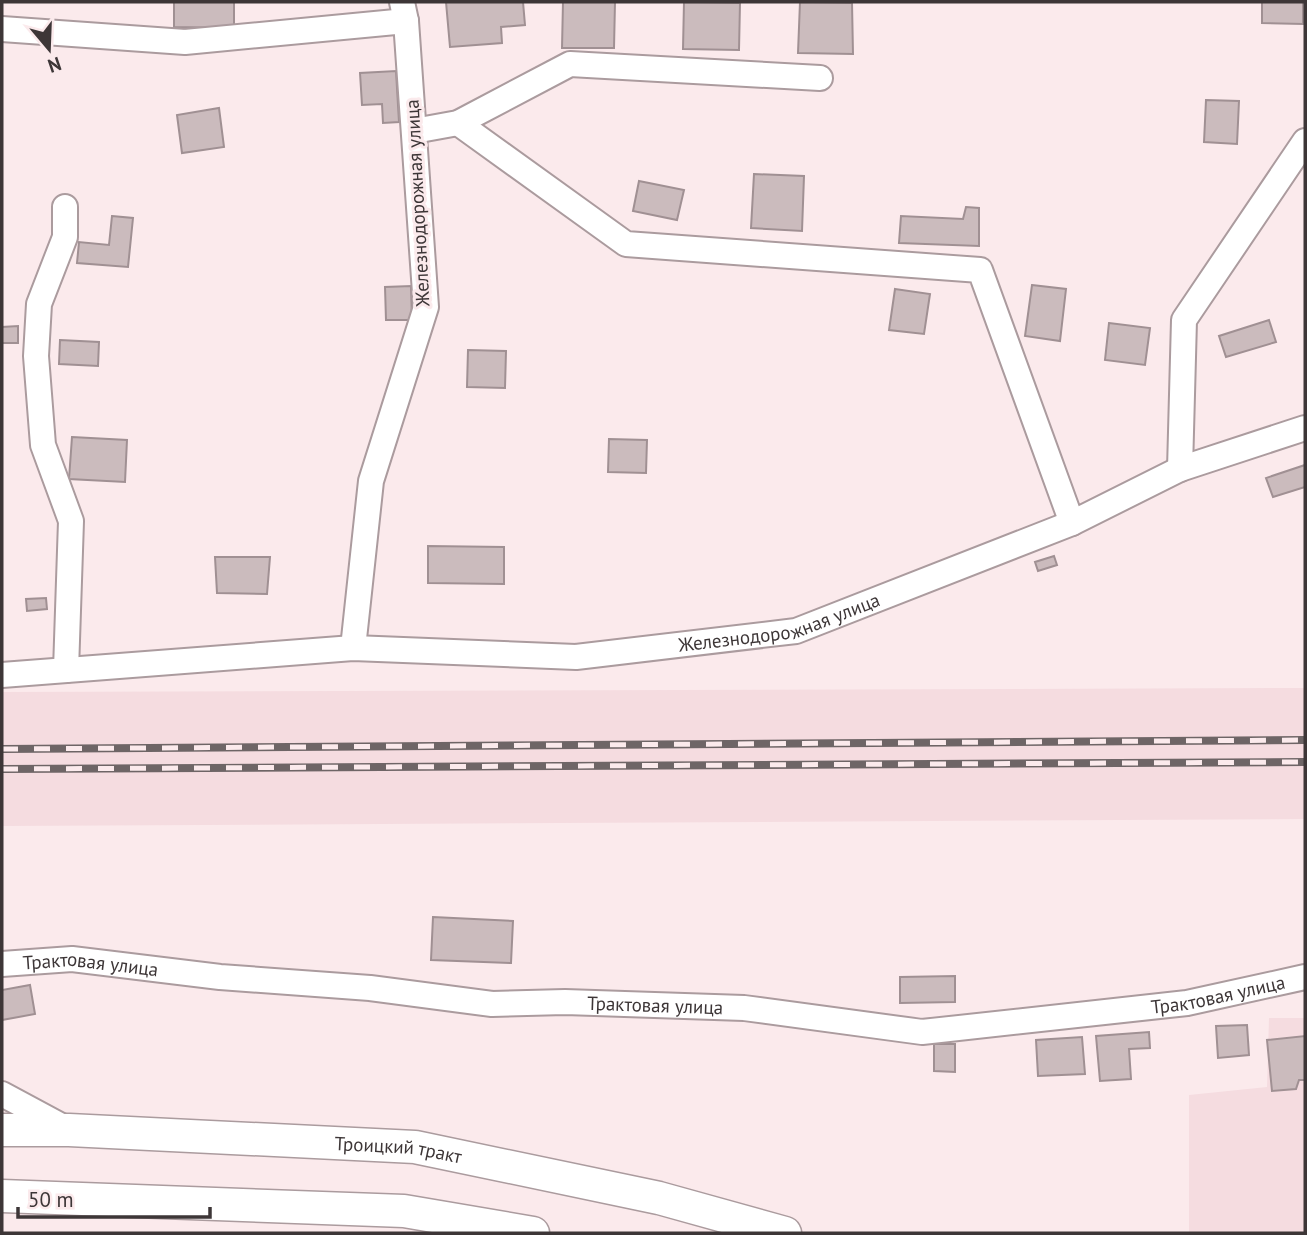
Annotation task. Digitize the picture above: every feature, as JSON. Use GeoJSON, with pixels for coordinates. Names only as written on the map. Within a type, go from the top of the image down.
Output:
{"type":"FeatureCollection","features":[{"type":"Feature","properties":{"kind":"main road","name":"Троицкий тракт"},"geometry":{"type":"LineString","coordinates":[[2,1130],[69,1130],[415,1147],[659,1198],[785,1233]]}},
{"type":"Feature","properties":{"kind":"main road"},"geometry":{"type":"LineString","coordinates":[[2,1195],[404,1210],[533,1233]]}},
{"type":"Feature","properties":{"kind":"street"},"geometry":{"type":"LineString","coordinates":[[2,29],[185,42],[404,11]]}},
{"type":"Feature","properties":{"kind":"street","name":"Железнодорожная улица"},"geometry":{"type":"LineString","coordinates":[[353,648],[371,481],[426,307],[404,11]]}},
{"type":"Feature","properties":{"kind":"street"},"geometry":{"type":"LineString","coordinates":[[414,131],[458,123],[570,64],[820,78]]}},
{"type":"Feature","properties":{"kind":"street"},"geometry":{"type":"LineString","coordinates":[[458,123],[626,244],[980,270],[1072,523]]}},
{"type":"Feature","properties":{"kind":"street"},"geometry":{"type":"LineString","coordinates":[[1180,469],[1184,320],[1305,141]]}},
{"type":"Feature","properties":{"kind":"street"},"geometry":{"type":"LineString","coordinates":[[65,207],[65,237],[39,304],[36,356],[43,445],[71,521],[66,670]]}},
{"type":"Feature","properties":{"kind":"street","name":"Железнодорожная улица"},"geometry":{"type":"LineString","coordinates":[[2,673],[353,648],[576,657],[796,631],[1072,523],[1180,469],[1305,428]]}},
{"type":"Feature","properties":{"kind":"street","name":"Трактовая улица"},"geometry":{"type":"LineString","coordinates":[[2,964],[72,959],[220,977],[370,988],[492,1004],[565,1002],[744,1008],[922,1032],[1187,1003],[1305,977]]}},
{"type":"Feature","properties":{"kind":"street"},"geometry":{"type":"LineString","coordinates":[[2,1094],[69,1130]]}},
{"type":"Feature","properties":{"kind":"shaded area"},"geometry":{"type":"Polygon","coordinates":[[[1305,688],[1305,819],[2,826],[2,692],[1305,688]]]}},
{"type":"Feature","properties":{"kind":"shaded area"},"geometry":{"type":"Polygon","coordinates":[[[1269,1018],[1305,1018],[1305,1233],[1189,1233],[1189,1095],[1267,1087],[1269,1018]]]}},
{"type":"Feature","properties":{"kind":"building"},"geometry":{"type":"Polygon","coordinates":[[[174,2],[234,2],[234,28],[174,27],[174,2]]]}},
{"type":"Feature","properties":{"kind":"building"},"geometry":{"type":"Polygon","coordinates":[[[446,2],[523,2],[525,25],[501,27],[502,43],[450,47],[446,2]]]}},
{"type":"Feature","properties":{"kind":"building"},"geometry":{"type":"Polygon","coordinates":[[[563,2],[615,2],[614,48],[562,48],[563,2]]]}},
{"type":"Feature","properties":{"kind":"building"},"geometry":{"type":"Polygon","coordinates":[[[684,2],[740,3],[739,50],[683,49],[684,2]]]}},
{"type":"Feature","properties":{"kind":"building"},"geometry":{"type":"Polygon","coordinates":[[[800,2],[852,3],[853,54],[798,53],[800,2]]]}},
{"type":"Feature","properties":{"kind":"building"},"geometry":{"type":"Polygon","coordinates":[[[1262,2],[1303,2],[1303,24],[1262,23],[1262,2]]]}},
{"type":"Feature","properties":{"kind":"building"},"geometry":{"type":"Polygon","coordinates":[[[396,71],[399,122],[383,123],[382,104],[362,105],[360,73],[396,71]]]}},
{"type":"Feature","properties":{"kind":"building"},"geometry":{"type":"Polygon","coordinates":[[[1206,100],[1239,101],[1237,144],[1204,142],[1206,100]]]}},
{"type":"Feature","properties":{"kind":"building"},"geometry":{"type":"Polygon","coordinates":[[[219,108],[224,147],[182,153],[177,115],[219,108]]]}},
{"type":"Feature","properties":{"kind":"building"},"geometry":{"type":"Polygon","coordinates":[[[754,174],[804,176],[802,231],[751,228],[754,174]]]}},
{"type":"Feature","properties":{"kind":"building"},"geometry":{"type":"Polygon","coordinates":[[[639,181],[684,190],[677,220],[633,211],[639,181]]]}},
{"type":"Feature","properties":{"kind":"building"},"geometry":{"type":"Polygon","coordinates":[[[966,207],[979,208],[979,246],[899,243],[901,216],[963,219],[966,207]]]}},
{"type":"Feature","properties":{"kind":"building"},"geometry":{"type":"Polygon","coordinates":[[[112,216],[133,218],[128,267],[77,263],[79,242],[109,245],[112,216]]]}},
{"type":"Feature","properties":{"kind":"building"},"geometry":{"type":"Polygon","coordinates":[[[1032,285],[1066,289],[1060,341],[1025,336],[1032,285]]]}},
{"type":"Feature","properties":{"kind":"building"},"geometry":{"type":"Polygon","coordinates":[[[411,286],[412,320],[386,320],[385,287],[411,286]]]}},
{"type":"Feature","properties":{"kind":"building"},"geometry":{"type":"Polygon","coordinates":[[[895,289],[930,294],[924,334],[889,330],[895,289]]]}},
{"type":"Feature","properties":{"kind":"building"},"geometry":{"type":"Polygon","coordinates":[[[1269,320],[1276,342],[1226,357],[1219,336],[1269,320]]]}},
{"type":"Feature","properties":{"kind":"building"},"geometry":{"type":"Polygon","coordinates":[[[1109,323],[1150,328],[1145,365],[1105,360],[1109,323]]]}},
{"type":"Feature","properties":{"kind":"building"},"geometry":{"type":"Polygon","coordinates":[[[18,326],[18,343],[2,343],[2,327],[18,326]]]}},
{"type":"Feature","properties":{"kind":"building"},"geometry":{"type":"Polygon","coordinates":[[[60,340],[99,342],[98,366],[59,364],[60,340]]]}},
{"type":"Feature","properties":{"kind":"building"},"geometry":{"type":"Polygon","coordinates":[[[468,350],[506,351],[505,388],[467,387],[468,350]]]}},
{"type":"Feature","properties":{"kind":"building"},"geometry":{"type":"Polygon","coordinates":[[[72,437],[127,440],[125,482],[69,479],[72,437]]]}},
{"type":"Feature","properties":{"kind":"building"},"geometry":{"type":"Polygon","coordinates":[[[609,439],[647,440],[646,473],[608,472],[609,439]]]}},
{"type":"Feature","properties":{"kind":"building"},"geometry":{"type":"Polygon","coordinates":[[[1305,465],[1305,487],[1273,497],[1266,478],[1305,465]]]}},
{"type":"Feature","properties":{"kind":"building"},"geometry":{"type":"Polygon","coordinates":[[[428,546],[504,547],[504,584],[428,583],[428,546]]]}},
{"type":"Feature","properties":{"kind":"building"},"geometry":{"type":"Polygon","coordinates":[[[1054,556],[1057,565],[1038,571],[1035,562],[1054,556]]]}},
{"type":"Feature","properties":{"kind":"building"},"geometry":{"type":"Polygon","coordinates":[[[215,557],[270,557],[267,594],[217,593],[215,557]]]}},
{"type":"Feature","properties":{"kind":"building"},"geometry":{"type":"Polygon","coordinates":[[[46,598],[47,609],[27,611],[26,599],[46,598]]]}},
{"type":"Feature","properties":{"kind":"building"},"geometry":{"type":"Polygon","coordinates":[[[433,917],[513,921],[511,963],[431,960],[433,917]]]}},
{"type":"Feature","properties":{"kind":"building"},"geometry":{"type":"Polygon","coordinates":[[[955,976],[955,1002],[900,1003],[900,977],[955,976]]]}},
{"type":"Feature","properties":{"kind":"building"},"geometry":{"type":"Polygon","coordinates":[[[30,985],[35,1014],[2,1020],[2,990],[30,985]]]}},
{"type":"Feature","properties":{"kind":"building"},"geometry":{"type":"Polygon","coordinates":[[[1247,1025],[1249,1055],[1218,1058],[1216,1026],[1247,1025]]]}},
{"type":"Feature","properties":{"kind":"building"},"geometry":{"type":"Polygon","coordinates":[[[1149,1032],[1150,1048],[1129,1049],[1131,1079],[1100,1081],[1096,1036],[1149,1032]]]}},
{"type":"Feature","properties":{"kind":"building"},"geometry":{"type":"Polygon","coordinates":[[[1305,1036],[1305,1080],[1299,1080],[1296,1089],[1272,1091],[1267,1040],[1305,1036]]]}},
{"type":"Feature","properties":{"kind":"building"},"geometry":{"type":"Polygon","coordinates":[[[1082,1037],[1085,1074],[1038,1076],[1036,1040],[1082,1037]]]}},
{"type":"Feature","properties":{"kind":"building"},"geometry":{"type":"Polygon","coordinates":[[[934,1044],[955,1044],[955,1072],[934,1071],[934,1044]]]}},
{"type":"Feature","properties":{"kind":"railway"},"geometry":{"type":"LineString","coordinates":[[2,749],[1305,740]]}},
{"type":"Feature","properties":{"kind":"railway"},"geometry":{"type":"LineString","coordinates":[[2,769],[1305,762]]}}]}
